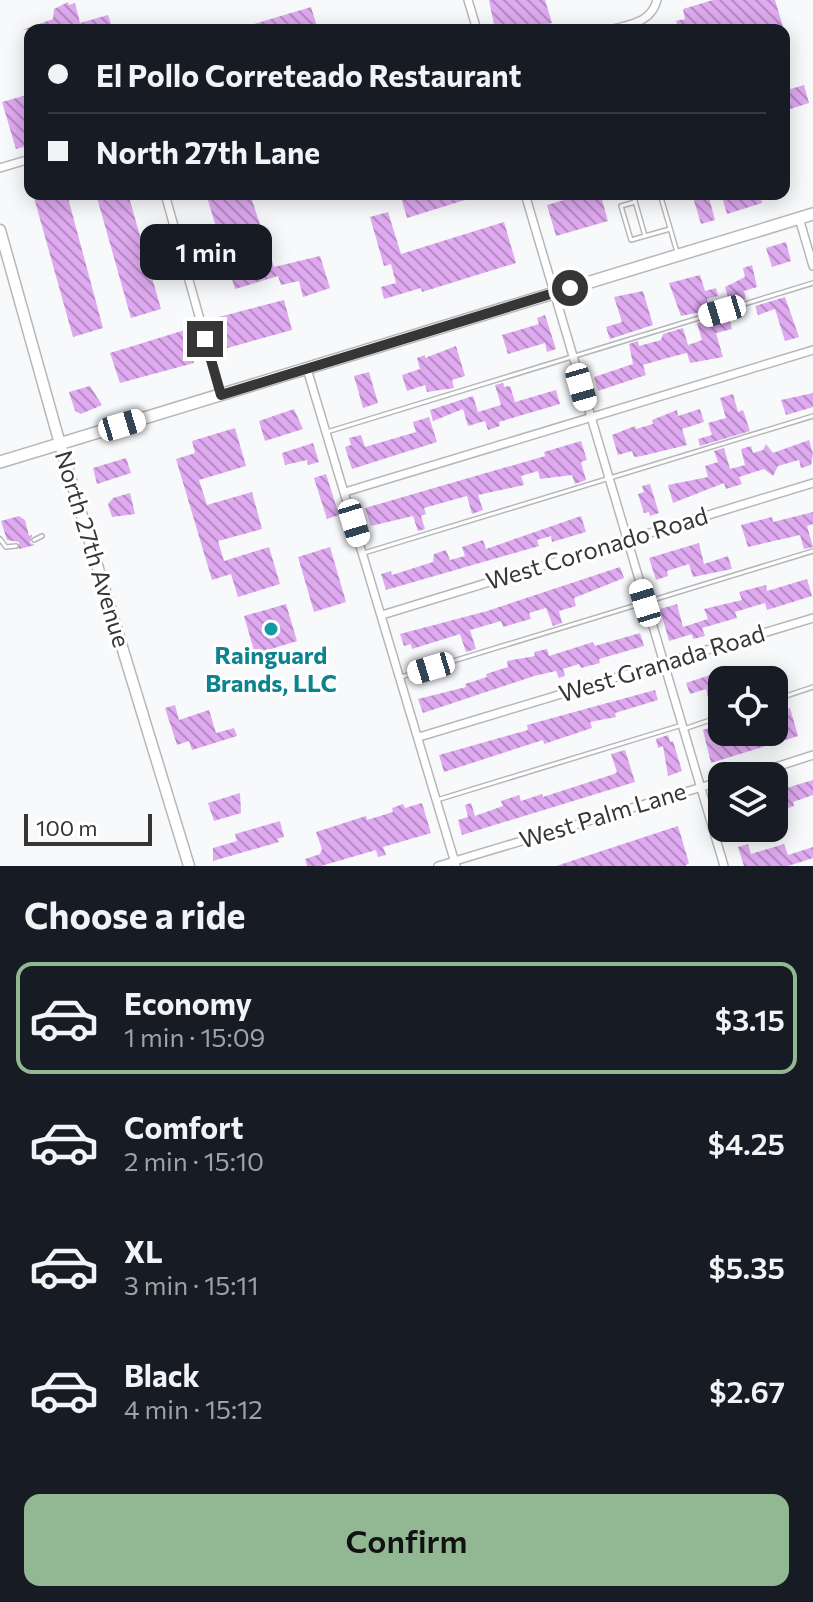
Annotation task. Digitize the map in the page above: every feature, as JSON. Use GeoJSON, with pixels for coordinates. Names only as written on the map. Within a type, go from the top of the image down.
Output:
{"type":"FeatureCollection","features":[{"type":"Feature","properties":{"kind":"main road"},"geometry":{"type":"LineString","coordinates":[[0,462],[813,214]]}},
{"type":"Feature","properties":{"kind":"main road","name":"North 27th Avenue"},"geometry":{"type":"LineString","coordinates":[[0,230],[60,444],[189,866]]}},
{"type":"Feature","properties":{"kind":"street"},"geometry":{"type":"LineString","coordinates":[[468,0],[475,24]]}},
{"type":"Feature","properties":{"kind":"street"},"geometry":{"type":"LineString","coordinates":[[631,24],[642,21],[656,4]]}},
{"type":"Feature","properties":{"kind":"street"},"geometry":{"type":"LineString","coordinates":[[0,168],[24,161]]}},
{"type":"Feature","properties":{"kind":"street"},"geometry":{"type":"LineString","coordinates":[[167,200],[221,395]]}},
{"type":"Feature","properties":{"kind":"street"},"geometry":{"type":"LineString","coordinates":[[527,200],[724,866]]}},
{"type":"Feature","properties":{"kind":"street"},"geometry":{"type":"LineString","coordinates":[[799,218],[813,266]]}},
{"type":"Feature","properties":{"kind":"street"},"geometry":{"type":"LineString","coordinates":[[345,492],[813,350]]}},
{"type":"Feature","properties":{"kind":"street"},"geometry":{"type":"LineString","coordinates":[[307,369],[456,863]]}},
{"type":"Feature","properties":{"kind":"street","name":"West Coronado Road"},"geometry":{"type":"LineString","coordinates":[[382,615],[813,483]]}},
{"type":"Feature","properties":{"kind":"street","name":"West Granada Road"},"geometry":{"type":"LineString","coordinates":[[419,737],[813,618]]}},
{"type":"Feature","properties":{"kind":"street"},"geometry":{"type":"LineString","coordinates":[[788,763],[813,755]]}},
{"type":"Feature","properties":{"kind":"street","name":"West Palm Lane"},"geometry":{"type":"LineString","coordinates":[[438,866],[708,784]]}},
{"type":"Feature","properties":{"kind":"lane"},"geometry":{"type":"LineString","coordinates":[[662,200],[678,255]]}},
{"type":"Feature","properties":{"kind":"lane"},"geometry":{"type":"LineString","coordinates":[[645,236],[635,202],[621,206],[631,240],[670,229]]}},
{"type":"Feature","properties":{"kind":"lane"},"geometry":{"type":"LineString","coordinates":[[327,432],[813,283]]}},
{"type":"Feature","properties":{"kind":"lane"},"geometry":{"type":"LineString","coordinates":[[364,553],[813,416]]}},
{"type":"Feature","properties":{"kind":"lane"},"geometry":{"type":"LineString","coordinates":[[34,540],[42,536]]}},
{"type":"Feature","properties":{"kind":"lane"},"geometry":{"type":"LineString","coordinates":[[0,539],[6,547],[16,546]]}},
{"type":"Feature","properties":{"kind":"lane"},"geometry":{"type":"LineString","coordinates":[[401,677],[813,551]]}},
{"type":"Feature","properties":{"kind":"lane"},"geometry":{"type":"LineString","coordinates":[[788,695],[813,687]]}},
{"type":"Feature","properties":{"kind":"lane"},"geometry":{"type":"LineString","coordinates":[[437,800],[708,720]]}},
{"type":"Feature","properties":{"kind":"building"},"geometry":{"type":"Polygon","coordinates":[[[489,0],[545,0],[552,23],[548,24],[494,24],[489,0]]]}},
{"type":"Feature","properties":{"kind":"building"},"geometry":{"type":"Polygon","coordinates":[[[713,0],[775,0],[782,24],[677,24],[676,21],[685,19],[683,9],[713,0]]]}},
{"type":"Feature","properties":{"kind":"building"},"geometry":{"type":"Polygon","coordinates":[[[68,2],[69,5],[75,3],[80,23],[108,15],[111,24],[39,24],[53,19],[54,9],[68,2]]]}},
{"type":"Feature","properties":{"kind":"building"},"geometry":{"type":"Polygon","coordinates":[[[311,7],[316,24],[254,24],[311,7]]]}},
{"type":"Feature","properties":{"kind":"building"},"geometry":{"type":"Polygon","coordinates":[[[804,85],[809,103],[790,109],[790,89],[804,85]]]}},
{"type":"Feature","properties":{"kind":"building"},"geometry":{"type":"Polygon","coordinates":[[[24,96],[24,147],[16,149],[2,102],[24,96]]]}},
{"type":"Feature","properties":{"kind":"building"},"geometry":{"type":"Polygon","coordinates":[[[35,200],[69,200],[103,328],[73,337],[35,200]]]}},
{"type":"Feature","properties":{"kind":"building"},"geometry":{"type":"Polygon","coordinates":[[[98,200],[130,200],[161,309],[131,318],[98,200]]]}},
{"type":"Feature","properties":{"kind":"building"},"geometry":{"type":"Polygon","coordinates":[[[208,200],[252,200],[274,267],[320,256],[330,288],[303,297],[299,281],[281,285],[278,276],[235,289],[208,200]]]}},
{"type":"Feature","properties":{"kind":"building"},"geometry":{"type":"Polygon","coordinates":[[[402,200],[465,200],[407,218],[402,200]]]}},
{"type":"Feature","properties":{"kind":"building"},"geometry":{"type":"Polygon","coordinates":[[[564,200],[602,200],[608,221],[556,236],[547,205],[564,200]]]}},
{"type":"Feature","properties":{"kind":"building"},"geometry":{"type":"Polygon","coordinates":[[[694,200],[710,200],[715,220],[701,224],[694,200]]]}},
{"type":"Feature","properties":{"kind":"building"},"geometry":{"type":"Polygon","coordinates":[[[723,200],[761,200],[762,203],[727,214],[723,200]]]}},
{"type":"Feature","properties":{"kind":"building"},"geometry":{"type":"Polygon","coordinates":[[[388,212],[401,254],[504,222],[516,263],[422,292],[421,288],[384,299],[381,287],[396,283],[391,264],[384,266],[370,217],[388,212]]]}},
{"type":"Feature","properties":{"kind":"building"},"geometry":{"type":"Polygon","coordinates":[[[786,242],[791,261],[772,267],[766,248],[786,242]]]}},
{"type":"Feature","properties":{"kind":"building"},"geometry":{"type":"Polygon","coordinates":[[[752,265],[757,287],[744,291],[746,299],[730,304],[725,287],[745,277],[743,268],[752,265]]]}},
{"type":"Feature","properties":{"kind":"building"},"geometry":{"type":"Polygon","coordinates":[[[700,275],[705,291],[716,288],[718,296],[707,299],[710,310],[681,316],[669,283],[700,275]]]}},
{"type":"Feature","properties":{"kind":"building"},"geometry":{"type":"Polygon","coordinates":[[[643,291],[653,325],[610,339],[606,327],[622,322],[614,297],[643,291]]]}},
{"type":"Feature","properties":{"kind":"building"},"geometry":{"type":"Polygon","coordinates":[[[785,297],[799,337],[785,341],[775,309],[758,315],[755,306],[785,297]]]}},
{"type":"Feature","properties":{"kind":"building"},"geometry":{"type":"Polygon","coordinates":[[[284,300],[292,330],[224,349],[215,318],[284,300]]]}},
{"type":"Feature","properties":{"kind":"building"},"geometry":{"type":"Polygon","coordinates":[[[728,314],[732,329],[716,333],[723,357],[690,363],[687,353],[667,358],[643,365],[646,375],[598,391],[594,377],[633,364],[629,344],[638,341],[639,346],[661,340],[663,334],[683,328],[688,345],[702,340],[697,323],[728,314]]]}},
{"type":"Feature","properties":{"kind":"building"},"geometry":{"type":"Polygon","coordinates":[[[545,315],[556,349],[547,352],[545,343],[508,354],[502,335],[539,324],[537,318],[545,315]]]}},
{"type":"Feature","properties":{"kind":"building"},"geometry":{"type":"Polygon","coordinates":[[[185,330],[194,363],[120,383],[110,353],[185,330]]]}},
{"type":"Feature","properties":{"kind":"building"},"geometry":{"type":"Polygon","coordinates":[[[456,346],[465,376],[452,380],[454,388],[427,392],[425,385],[407,391],[402,375],[420,369],[417,358],[456,346]]]}},
{"type":"Feature","properties":{"kind":"building"},"geometry":{"type":"Polygon","coordinates":[[[369,372],[378,403],[363,408],[354,376],[369,372]]]}},
{"type":"Feature","properties":{"kind":"building"},"geometry":{"type":"Polygon","coordinates":[[[503,383],[504,387],[510,386],[515,402],[556,390],[560,404],[499,422],[500,426],[488,430],[485,421],[468,426],[463,409],[433,421],[430,410],[473,396],[478,412],[501,405],[495,385],[503,383]]]}},
{"type":"Feature","properties":{"kind":"building"},"geometry":{"type":"Polygon","coordinates":[[[90,386],[102,405],[81,414],[75,411],[69,392],[90,386]]]}},
{"type":"Feature","properties":{"kind":"building"},"geometry":{"type":"Polygon","coordinates":[[[813,393],[813,407],[786,415],[781,400],[813,393]]]}},
{"type":"Feature","properties":{"kind":"building"},"geometry":{"type":"Polygon","coordinates":[[[733,394],[738,412],[743,410],[750,431],[700,446],[698,439],[712,435],[708,423],[726,418],[720,398],[733,394]]]}},
{"type":"Feature","properties":{"kind":"building"},"geometry":{"type":"Polygon","coordinates":[[[294,409],[303,429],[265,441],[259,421],[294,409]]]}},
{"type":"Feature","properties":{"kind":"building"},"geometry":{"type":"Polygon","coordinates":[[[700,409],[704,422],[682,429],[687,445],[642,456],[634,457],[632,451],[618,455],[612,435],[635,426],[636,429],[653,424],[652,420],[677,410],[678,416],[700,409]]]}},
{"type":"Feature","properties":{"kind":"building"},"geometry":{"type":"Polygon","coordinates":[[[429,417],[437,442],[352,469],[345,447],[351,445],[349,438],[361,435],[365,447],[416,432],[413,422],[429,417]]]}},
{"type":"Feature","properties":{"kind":"building"},"geometry":{"type":"Polygon","coordinates":[[[235,428],[246,466],[199,480],[207,505],[252,492],[262,529],[218,541],[224,561],[269,547],[280,584],[238,597],[231,574],[212,580],[176,459],[195,453],[192,441],[235,428]]]}},
{"type":"Feature","properties":{"kind":"building"},"geometry":{"type":"Polygon","coordinates":[[[809,440],[813,454],[811,465],[801,468],[799,460],[778,466],[773,476],[764,469],[739,477],[742,484],[726,489],[724,483],[673,503],[668,485],[708,477],[705,466],[718,462],[714,451],[724,448],[730,469],[745,465],[741,449],[751,446],[753,453],[763,450],[766,444],[773,453],[809,440]]]}},
{"type":"Feature","properties":{"kind":"building"},"geometry":{"type":"Polygon","coordinates":[[[581,441],[587,460],[581,462],[586,480],[575,484],[572,475],[540,479],[538,471],[521,476],[524,485],[478,495],[483,510],[472,514],[467,496],[424,508],[426,514],[421,516],[425,529],[418,531],[413,516],[371,526],[365,508],[545,456],[544,452],[581,441]]]}},
{"type":"Feature","properties":{"kind":"building"},"geometry":{"type":"Polygon","coordinates":[[[313,443],[319,462],[308,465],[307,460],[285,465],[282,453],[313,443]]]}},
{"type":"Feature","properties":{"kind":"building"},"geometry":{"type":"Polygon","coordinates":[[[126,458],[131,473],[97,484],[93,468],[126,458]]]}},
{"type":"Feature","properties":{"kind":"building"},"geometry":{"type":"Polygon","coordinates":[[[326,474],[339,515],[327,519],[314,478],[326,474]]]}},
{"type":"Feature","properties":{"kind":"building"},"geometry":{"type":"Polygon","coordinates":[[[650,484],[659,513],[650,516],[649,512],[644,513],[638,494],[644,492],[642,486],[650,484]]]}},
{"type":"Feature","properties":{"kind":"building"},"geometry":{"type":"Polygon","coordinates":[[[130,493],[135,514],[112,517],[108,504],[113,498],[130,493]]]}},
{"type":"Feature","properties":{"kind":"building"},"geometry":{"type":"Polygon","coordinates":[[[813,512],[813,524],[807,526],[813,547],[804,549],[800,535],[748,547],[741,525],[772,517],[773,522],[813,512]]]}},
{"type":"Feature","properties":{"kind":"building"},"geometry":{"type":"Polygon","coordinates":[[[19,516],[25,520],[29,536],[32,535],[30,543],[35,545],[19,549],[19,542],[7,540],[1,521],[19,516]]]}},
{"type":"Feature","properties":{"kind":"building"},"geometry":{"type":"Polygon","coordinates":[[[581,516],[586,532],[552,542],[551,536],[537,540],[539,546],[386,590],[381,574],[391,571],[392,575],[433,562],[434,554],[446,550],[450,560],[465,556],[462,547],[483,540],[486,549],[581,516]]]}},
{"type":"Feature","properties":{"kind":"building"},"geometry":{"type":"Polygon","coordinates":[[[699,543],[704,564],[728,556],[732,569],[693,577],[689,564],[667,571],[668,576],[656,580],[649,558],[699,543]]]}},
{"type":"Feature","properties":{"kind":"building"},"geometry":{"type":"Polygon","coordinates":[[[330,547],[346,602],[314,612],[298,557],[330,547]]]}},
{"type":"Feature","properties":{"kind":"building"},"geometry":{"type":"Polygon","coordinates":[[[620,567],[624,578],[574,598],[576,606],[559,611],[562,623],[553,626],[546,608],[529,613],[531,619],[503,627],[501,621],[470,630],[476,649],[466,652],[460,634],[412,649],[411,644],[404,646],[400,634],[487,611],[620,567]]]}},
{"type":"Feature","properties":{"kind":"building"},"geometry":{"type":"Polygon","coordinates":[[[807,579],[812,596],[767,610],[765,603],[735,612],[737,618],[702,628],[705,636],[693,639],[692,634],[669,641],[660,609],[677,604],[683,627],[708,619],[704,609],[742,600],[739,592],[766,585],[767,591],[807,579]]]}},
{"type":"Feature","properties":{"kind":"building","name":"Rainguard Brands, LLC"},"geometry":{"type":"Polygon","coordinates":[[[286,604],[297,641],[255,654],[244,616],[286,604]]]}},
{"type":"Feature","properties":{"kind":"building"},"geometry":{"type":"Polygon","coordinates":[[[640,633],[644,646],[599,659],[600,663],[563,669],[565,676],[559,678],[556,671],[534,676],[423,713],[418,699],[466,687],[465,684],[487,677],[486,674],[508,667],[507,661],[535,656],[534,652],[547,649],[549,656],[593,642],[595,646],[640,633]]]}},
{"type":"Feature","properties":{"kind":"building"},"geometry":{"type":"Polygon","coordinates":[[[708,676],[708,697],[706,689],[690,694],[686,683],[708,676]]]}},
{"type":"Feature","properties":{"kind":"building"},"geometry":{"type":"Polygon","coordinates":[[[655,690],[658,700],[615,713],[616,717],[590,722],[592,728],[544,744],[543,740],[444,772],[439,755],[528,730],[527,725],[655,690]]]}},
{"type":"Feature","properties":{"kind":"building"},"geometry":{"type":"Polygon","coordinates":[[[175,705],[179,720],[209,710],[216,733],[234,728],[237,736],[192,750],[189,741],[177,745],[165,708],[175,705]]]}},
{"type":"Feature","properties":{"kind":"building"},"geometry":{"type":"Polygon","coordinates":[[[788,709],[798,736],[788,739],[788,709]]]}},
{"type":"Feature","properties":{"kind":"building"},"geometry":{"type":"Polygon","coordinates":[[[708,728],[708,746],[766,746],[711,762],[703,730],[708,728]]]}},
{"type":"Feature","properties":{"kind":"building"},"geometry":{"type":"Polygon","coordinates":[[[668,735],[670,742],[673,741],[682,771],[668,776],[663,746],[658,748],[656,739],[668,735]]]}},
{"type":"Feature","properties":{"kind":"building"},"geometry":{"type":"Polygon","coordinates":[[[625,750],[635,782],[462,835],[458,820],[468,817],[465,805],[471,803],[475,816],[503,806],[501,801],[519,795],[521,801],[542,794],[543,797],[614,774],[617,772],[611,754],[625,750]]]}},
{"type":"Feature","properties":{"kind":"building"},"geometry":{"type":"Polygon","coordinates":[[[813,780],[813,795],[793,802],[794,806],[788,808],[788,788],[813,780]]]}},
{"type":"Feature","properties":{"kind":"building"},"geometry":{"type":"Polygon","coordinates":[[[240,793],[241,813],[214,821],[208,803],[240,793]]]}},
{"type":"Feature","properties":{"kind":"building"},"geometry":{"type":"Polygon","coordinates":[[[422,803],[431,833],[383,847],[386,855],[378,857],[376,850],[321,866],[307,866],[305,859],[320,854],[322,849],[316,832],[366,816],[367,820],[393,812],[392,808],[403,804],[405,808],[422,803]]]}},
{"type":"Feature","properties":{"kind":"building"},"geometry":{"type":"Polygon","coordinates":[[[280,821],[284,837],[277,839],[279,842],[213,861],[213,848],[237,841],[235,834],[280,821]]]}},
{"type":"Feature","properties":{"kind":"building"},"geometry":{"type":"Polygon","coordinates":[[[678,826],[689,863],[685,866],[556,866],[678,826]]]}},
{"type":"Feature","properties":{"kind":"building"},"geometry":{"type":"Polygon","coordinates":[[[748,844],[751,854],[784,844],[788,855],[813,847],[813,858],[788,866],[744,866],[738,847],[748,844]]]}},
{"type":"Feature","properties":{"kind":"place","name":"Rainguard Brands, LLC"},"geometry":{"type":"Point","coordinates":[271,629]}},
{"type":"Feature","properties":{"kind":"route"},"geometry":{"type":"LineString","coordinates":[[205,339],[221,395],[570,288]]}}]}
